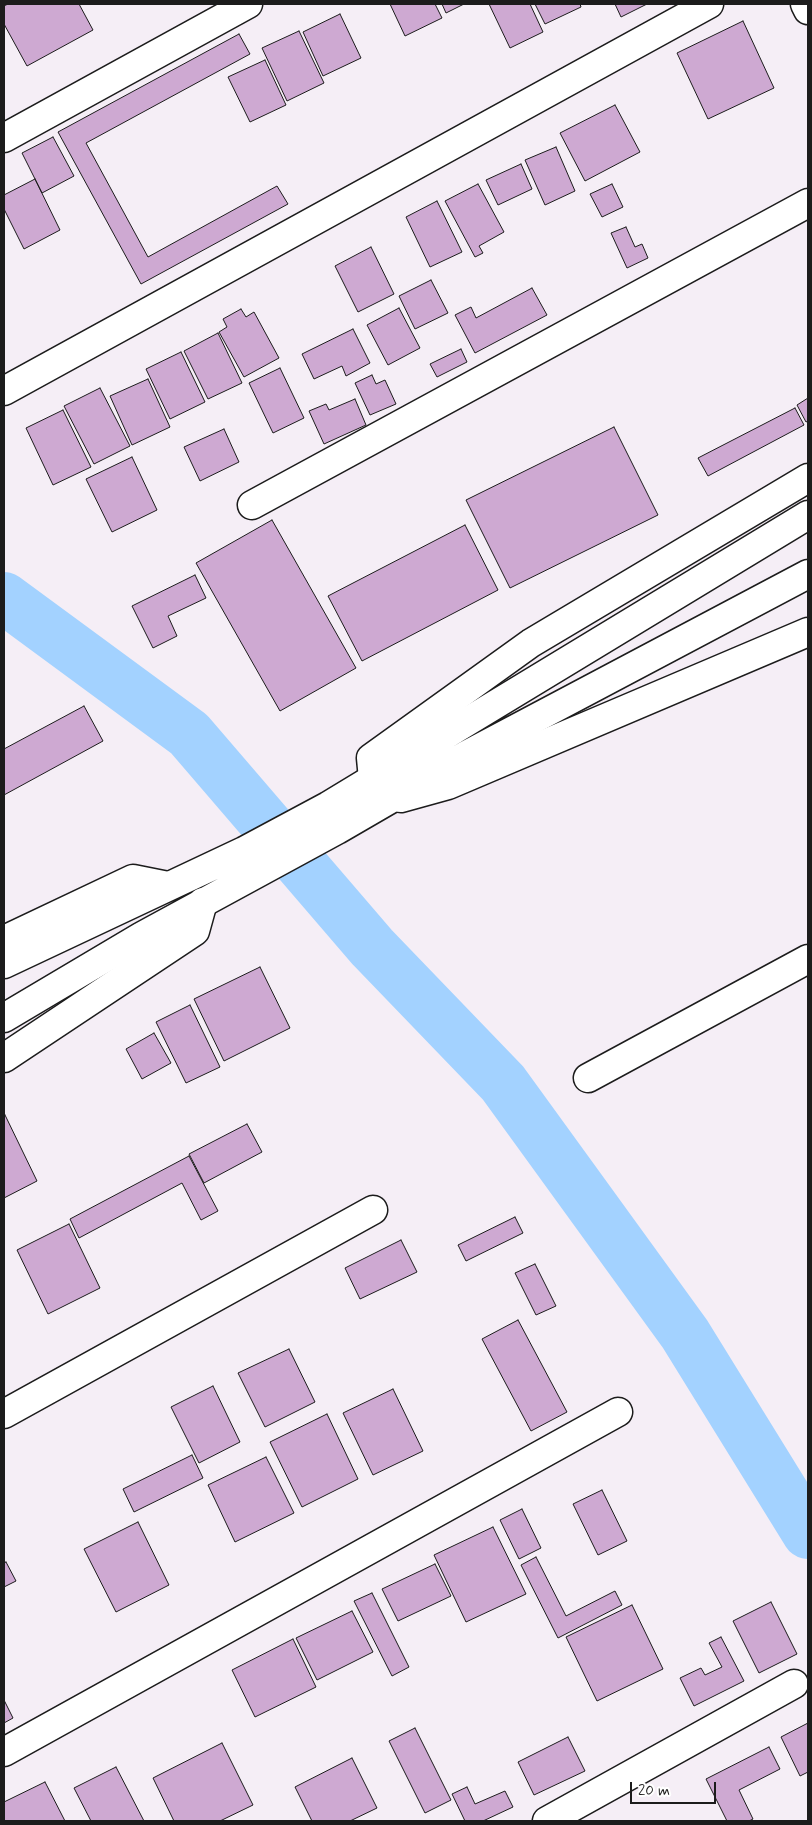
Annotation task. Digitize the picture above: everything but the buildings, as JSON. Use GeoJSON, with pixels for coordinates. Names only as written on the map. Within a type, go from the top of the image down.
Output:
{"type":"FeatureCollection","features":[{"type":"Feature","properties":{"kind":"street"},"geometry":{"type":"LineString","coordinates":[[4,138],[248,4]]}},
{"type":"Feature","properties":{"kind":"street"},"geometry":{"type":"LineString","coordinates":[[4,391],[709,4]]}},
{"type":"Feature","properties":{"kind":"street"},"geometry":{"type":"LineString","coordinates":[[805,4],[808,10]]}},
{"type":"Feature","properties":{"kind":"street"},"geometry":{"type":"LineString","coordinates":[[252,505],[808,203]]}},
{"type":"Feature","properties":{"kind":"street"},"geometry":{"type":"LineString","coordinates":[[378,791],[371,758],[531,643],[808,478]]}},
{"type":"Feature","properties":{"kind":"street"},"geometry":{"type":"LineString","coordinates":[[4,964],[168,886],[248,863],[332,818],[378,791],[808,514]]}},
{"type":"Feature","properties":{"kind":"street"},"geometry":{"type":"LineString","coordinates":[[378,791],[468,754],[808,574]]}},
{"type":"Feature","properties":{"kind":"street"},"geometry":{"type":"LineString","coordinates":[[378,791],[448,785],[808,632]]}},
{"type":"Feature","properties":{"kind":"street"},"geometry":{"type":"LineString","coordinates":[[4,1018],[203,902],[248,863]]}},
{"type":"Feature","properties":{"kind":"street"},"geometry":{"type":"LineString","coordinates":[[4,940],[133,879],[168,886]]}},
{"type":"Feature","properties":{"kind":"street"},"geometry":{"type":"LineString","coordinates":[[4,1058],[195,931],[203,902]]}},
{"type":"Feature","properties":{"kind":"street"},"geometry":{"type":"LineString","coordinates":[[588,1078],[808,959]]}},
{"type":"Feature","properties":{"kind":"street"},"geometry":{"type":"LineString","coordinates":[[4,1414],[373,1210]]}},
{"type":"Feature","properties":{"kind":"street"},"geometry":{"type":"LineString","coordinates":[[4,1752],[618,1412]]}},
{"type":"Feature","properties":{"kind":"street"},"geometry":{"type":"LineString","coordinates":[[547,1821],[794,1684]]}},
{"type":"Feature","properties":{"kind":"waterway"},"geometry":{"type":"LineString","coordinates":[[4,598],[189,734],[372,947],[503,1083],[685,1334],[808,1533]]}}]}
